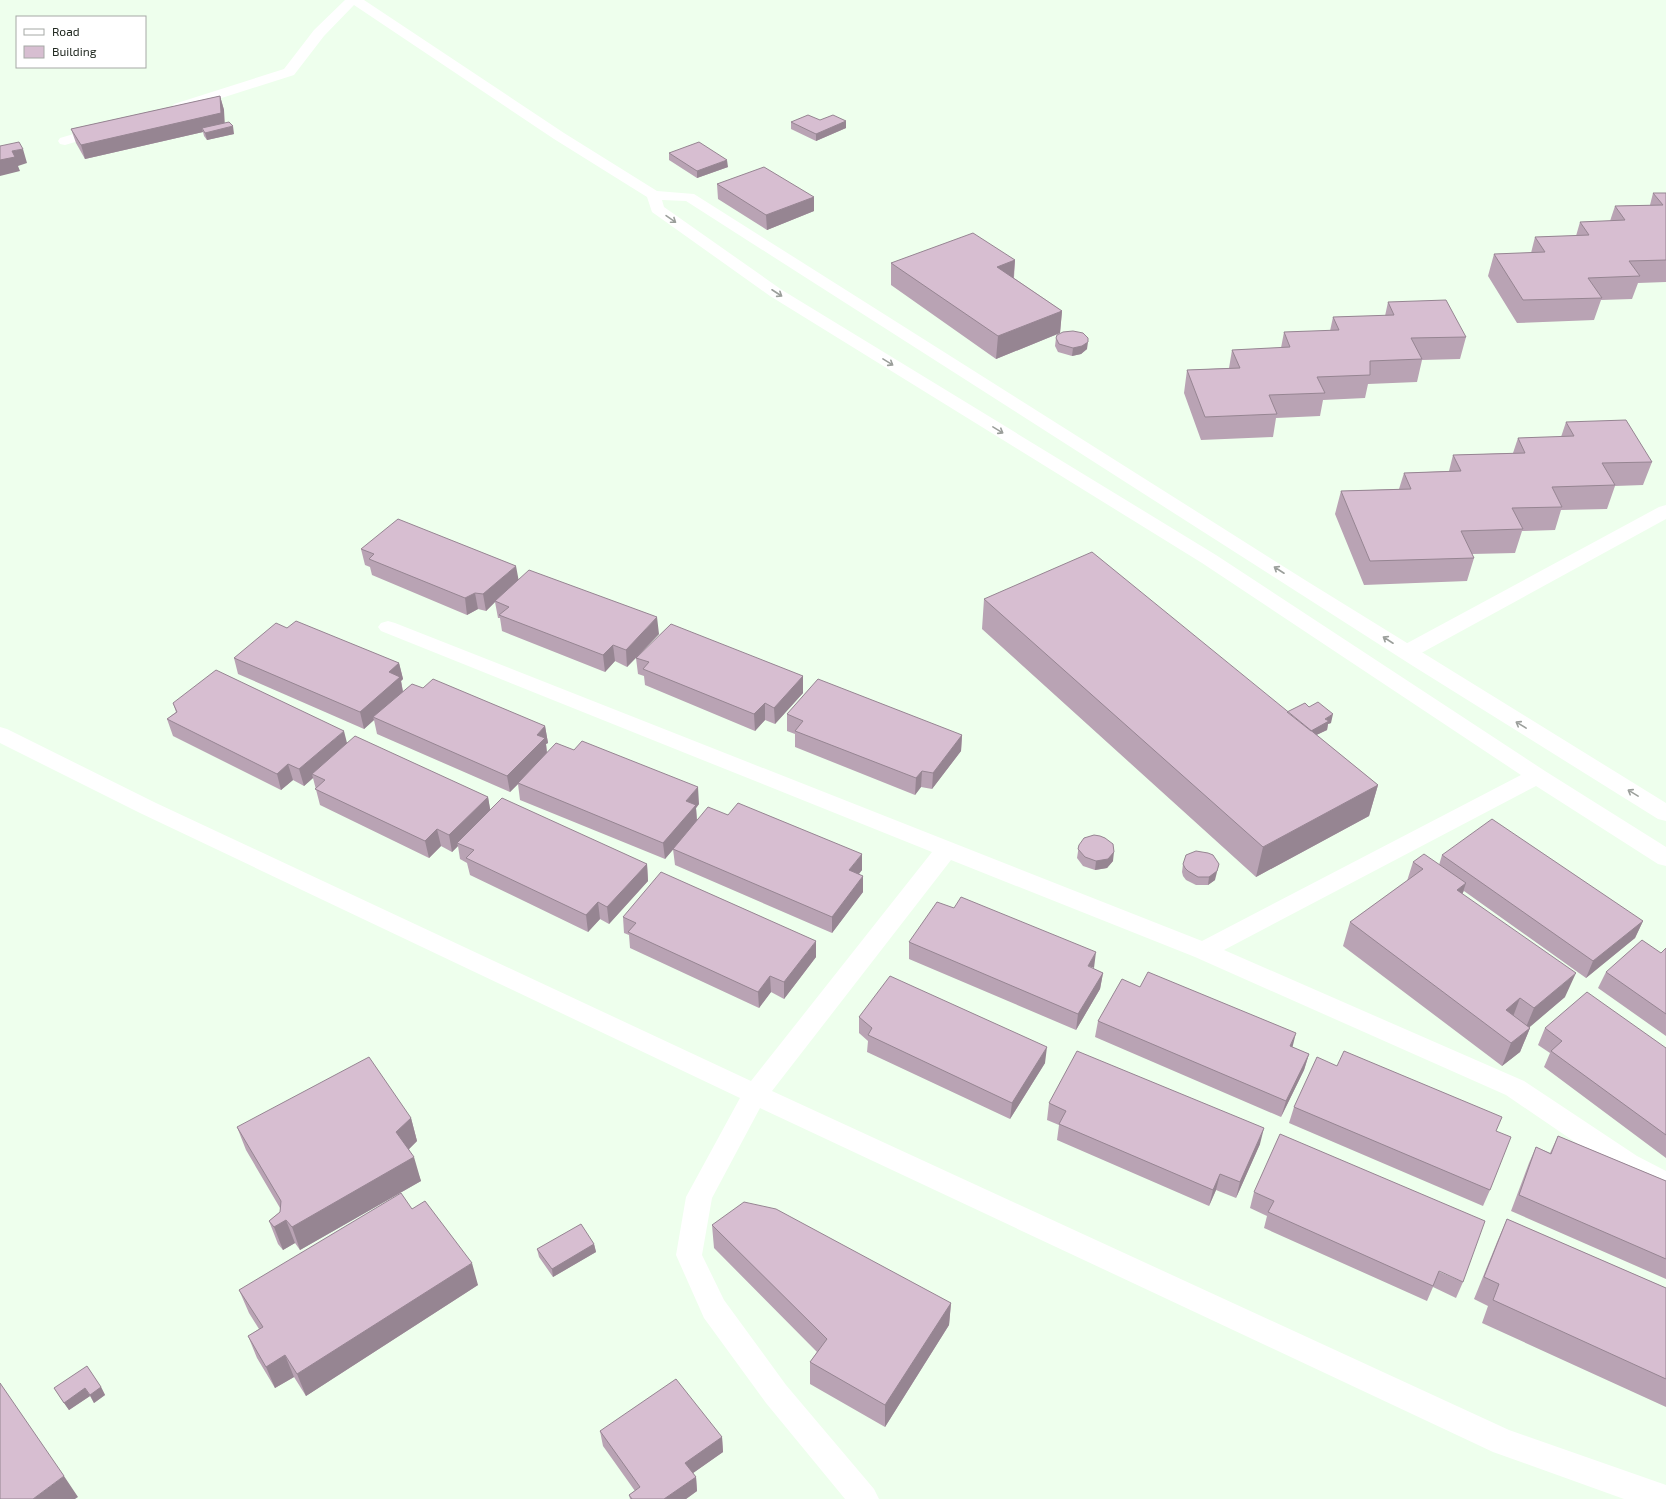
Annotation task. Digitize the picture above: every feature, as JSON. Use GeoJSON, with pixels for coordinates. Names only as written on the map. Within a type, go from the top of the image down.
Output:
{"type":"FeatureCollection","features":[{"type":"Feature","properties":{"kind":"street"},"geometry":{"type":"LineString","coordinates":[[1407,652],[1666,511]]}},
{"type":"Feature","properties":{"kind":"lane"},"geometry":{"type":"LineString","coordinates":[[167,110],[289,72],[319,34],[352,0]]}},
{"type":"Feature","properties":{"kind":"lane"},"geometry":{"type":"LineString","coordinates":[[356,0],[454,64],[559,136],[654,195],[689,197],[889,321],[1508,717],[1666,813]]}},
{"type":"Feature","properties":{"kind":"lane"},"geometry":{"type":"LineString","coordinates":[[65,141],[117,125]]}},
{"type":"Feature","properties":{"kind":"lane"},"geometry":{"type":"LineString","coordinates":[[654,195],[657,209],[776,293],[1209,560],[1537,776],[1666,858]]}},
{"type":"Feature","properties":{"kind":"lane"},"geometry":{"type":"LineString","coordinates":[[388,627],[1203,951],[1515,1088],[1628,1164],[1666,1184]]}},
{"type":"Feature","properties":{"kind":"lane"},"geometry":{"type":"LineString","coordinates":[[0,734],[148,808],[755,1094],[1503,1442],[1665,1499]]}},
{"type":"Feature","properties":{"kind":"lane"},"geometry":{"type":"LineString","coordinates":[[1203,951],[1537,776]]}},
{"type":"Feature","properties":{"kind":"lane"},"geometry":{"type":"LineString","coordinates":[[864,1499],[776,1394],[714,1309],[689,1254],[700,1197],[755,1094],[947,849]]}},
{"type":"Feature","properties":{"kind":"building"},"geometry":{"type":"Polygon","coordinates":[[[220,96],[221,113],[81,145],[71,129],[220,96]]]}},
{"type":"Feature","properties":{"kind":"building"},"geometry":{"type":"Polygon","coordinates":[[[808,115],[820,120],[833,115],[846,121],[816,134],[791,122],[808,115]]]}},
{"type":"Feature","properties":{"kind":"building"},"geometry":{"type":"Polygon","coordinates":[[[229,122],[233,126],[205,133],[202,128],[229,122]]]}},
{"type":"Feature","properties":{"kind":"building"},"geometry":{"type":"Polygon","coordinates":[[[19,142],[23,149],[12,151],[15,157],[0,160],[0,146],[19,142]]]}},
{"type":"Feature","properties":{"kind":"building"},"geometry":{"type":"Polygon","coordinates":[[[699,142],[727,160],[697,171],[669,153],[699,142]]]}},
{"type":"Feature","properties":{"kind":"building"},"geometry":{"type":"Polygon","coordinates":[[[764,167],[814,197],[766,215],[717,184],[764,167]]]}},
{"type":"Feature","properties":{"kind":"building"},"geometry":{"type":"Polygon","coordinates":[[[1653,193],[1666,193],[1666,260],[1629,261],[1640,276],[1588,278],[1602,298],[1523,300],[1494,254],[1545,252],[1535,237],[1589,235],[1580,222],[1625,220],[1615,206],[1663,205],[1653,193]]]}},
{"type":"Feature","properties":{"kind":"building"},"geometry":{"type":"Polygon","coordinates":[[[973,233],[1015,260],[997,267],[1062,311],[998,336],[891,263],[973,233]]]}},
{"type":"Feature","properties":{"kind":"building"},"geometry":{"type":"Polygon","coordinates":[[[1446,300],[1466,337],[1411,338],[1422,359],[1370,361],[1370,375],[1317,377],[1325,393],[1269,395],[1277,414],[1205,417],[1187,370],[1240,368],[1232,350],[1290,347],[1284,332],[1339,330],[1333,317],[1394,315],[1388,302],[1446,300]]]}},
{"type":"Feature","properties":{"kind":"building"},"geometry":{"type":"Polygon","coordinates":[[[1073,331],[1083,333],[1088,338],[1088,342],[1082,346],[1073,348],[1059,344],[1056,338],[1057,335],[1063,332],[1073,331]]]}},
{"type":"Feature","properties":{"kind":"building"},"geometry":{"type":"Polygon","coordinates":[[[1626,420],[1652,462],[1602,463],[1615,485],[1552,487],[1562,507],[1512,508],[1523,529],[1461,531],[1474,558],[1370,561],[1341,491],[1411,489],[1404,473],[1461,471],[1453,455],[1525,453],[1518,438],[1574,436],[1566,422],[1626,420]]]}},
{"type":"Feature","properties":{"kind":"building"},"geometry":{"type":"Polygon","coordinates":[[[398,519],[516,566],[483,594],[475,593],[465,598],[369,559],[374,554],[361,549],[398,519]]]}},
{"type":"Feature","properties":{"kind":"building"},"geometry":{"type":"Polygon","coordinates":[[[1092,552],[1378,785],[1263,847],[984,599],[1092,552]]]}},
{"type":"Feature","properties":{"kind":"building"},"geometry":{"type":"Polygon","coordinates":[[[529,570],[657,617],[626,650],[613,645],[603,655],[499,615],[509,607],[495,601],[529,570]]]}},
{"type":"Feature","properties":{"kind":"building"},"geometry":{"type":"Polygon","coordinates":[[[296,621],[399,663],[389,672],[400,677],[360,712],[234,658],[276,623],[287,628],[296,621]]]}},
{"type":"Feature","properties":{"kind":"building"},"geometry":{"type":"Polygon","coordinates":[[[671,624],[803,676],[774,708],[765,703],[754,714],[643,669],[649,662],[636,658],[671,624]]]}},
{"type":"Feature","properties":{"kind":"building"},"geometry":{"type":"Polygon","coordinates":[[[216,670],[344,731],[299,769],[288,764],[277,774],[167,719],[177,712],[173,703],[216,670]]]}},
{"type":"Feature","properties":{"kind":"building"},"geometry":{"type":"Polygon","coordinates":[[[433,679],[545,726],[537,735],[545,738],[507,776],[373,717],[412,684],[423,688],[433,679]]]}},
{"type":"Feature","properties":{"kind":"building"},"geometry":{"type":"Polygon","coordinates":[[[818,679],[962,735],[933,773],[922,771],[916,778],[795,731],[803,721],[787,714],[818,679]]]}},
{"type":"Feature","properties":{"kind":"building"},"geometry":{"type":"Polygon","coordinates":[[[1318,702],[1333,714],[1325,719],[1329,721],[1311,731],[1287,712],[1305,703],[1309,707],[1318,702]]]}},
{"type":"Feature","properties":{"kind":"building"},"geometry":{"type":"Polygon","coordinates":[[[355,736],[488,797],[449,835],[437,829],[425,841],[315,789],[325,780],[312,774],[355,736]]]}},
{"type":"Feature","properties":{"kind":"building"},"geometry":{"type":"Polygon","coordinates":[[[582,741],[698,787],[686,801],[696,805],[663,843],[518,783],[556,743],[574,750],[582,741]]]}},
{"type":"Feature","properties":{"kind":"building"},"geometry":{"type":"Polygon","coordinates":[[[502,798],[647,864],[607,907],[598,902],[586,915],[466,858],[474,850],[457,843],[502,798]]]}},
{"type":"Feature","properties":{"kind":"building"},"geometry":{"type":"Polygon","coordinates":[[[738,803],[862,854],[849,870],[863,876],[832,917],[673,849],[708,807],[728,815],[738,803]]]}},
{"type":"Feature","properties":{"kind":"building"},"geometry":{"type":"Polygon","coordinates":[[[1492,819],[1643,921],[1593,961],[1442,855],[1492,819]]]}},
{"type":"Feature","properties":{"kind":"building"},"geometry":{"type":"Polygon","coordinates":[[[1094,835],[1105,838],[1113,844],[1114,852],[1108,859],[1096,861],[1085,857],[1078,849],[1084,838],[1094,835]]]}},
{"type":"Feature","properties":{"kind":"building"},"geometry":{"type":"Polygon","coordinates":[[[1196,851],[1213,855],[1219,864],[1217,871],[1209,877],[1198,877],[1188,871],[1183,864],[1186,855],[1196,851]]]}},
{"type":"Feature","properties":{"kind":"building"},"geometry":{"type":"Polygon","coordinates":[[[1424,854],[1466,883],[1457,890],[1576,973],[1534,1008],[1520,998],[1506,1010],[1530,1028],[1511,1043],[1350,922],[1423,869],[1413,862],[1424,854]]]}},
{"type":"Feature","properties":{"kind":"building"},"geometry":{"type":"Polygon","coordinates":[[[661,872],[816,941],[784,982],[770,976],[758,992],[628,932],[636,923],[623,917],[661,872]]]}},
{"type":"Feature","properties":{"kind":"building"},"geometry":{"type":"Polygon","coordinates":[[[961,897],[1096,952],[1088,966],[1103,973],[1078,1014],[909,942],[937,902],[954,908],[961,897]]]}},
{"type":"Feature","properties":{"kind":"building"},"geometry":{"type":"Polygon","coordinates":[[[1642,940],[1661,953],[1666,948],[1666,1014],[1606,972],[1642,940]]]}},
{"type":"Feature","properties":{"kind":"building"},"geometry":{"type":"Polygon","coordinates":[[[1148,972],[1296,1033],[1290,1046],[1309,1054],[1286,1101],[1098,1021],[1122,979],[1140,987],[1148,972]]]}},
{"type":"Feature","properties":{"kind":"building"},"geometry":{"type":"Polygon","coordinates":[[[890,976],[1047,1047],[1012,1103],[868,1035],[872,1028],[859,1017],[890,976]]]}},
{"type":"Feature","properties":{"kind":"building"},"geometry":{"type":"Polygon","coordinates":[[[1587,992],[1666,1048],[1666,1135],[1551,1051],[1562,1041],[1545,1028],[1587,992]]]}},
{"type":"Feature","properties":{"kind":"building"},"geometry":{"type":"Polygon","coordinates":[[[1077,1051],[1264,1128],[1240,1182],[1220,1174],[1213,1190],[1059,1124],[1066,1111],[1049,1103],[1077,1051]]]}},
{"type":"Feature","properties":{"kind":"building"},"geometry":{"type":"Polygon","coordinates":[[[1344,1051],[1502,1117],[1496,1131],[1511,1137],[1490,1190],[1294,1107],[1317,1057],[1337,1066],[1344,1051]]]}},
{"type":"Feature","properties":{"kind":"building"},"geometry":{"type":"Polygon","coordinates":[[[369,1057],[411,1118],[396,1132],[414,1157],[292,1227],[286,1220],[274,1227],[269,1221],[280,1212],[281,1201],[237,1127],[369,1057]]]}},
{"type":"Feature","properties":{"kind":"building"},"geometry":{"type":"Polygon","coordinates":[[[1280,1134],[1485,1221],[1463,1282],[1439,1271],[1433,1286],[1268,1212],[1274,1201],[1254,1192],[1280,1134]]]}},
{"type":"Feature","properties":{"kind":"building"},"geometry":{"type":"Polygon","coordinates":[[[1558,1136],[1666,1181],[1666,1259],[1519,1195],[1536,1147],[1551,1154],[1558,1136]]]}},
{"type":"Feature","properties":{"kind":"building"},"geometry":{"type":"Polygon","coordinates":[[[401,1193],[412,1209],[425,1201],[472,1263],[297,1374],[285,1355],[266,1367],[248,1336],[263,1327],[239,1290],[401,1193]]]}},
{"type":"Feature","properties":{"kind":"building"},"geometry":{"type":"Polygon","coordinates":[[[744,1202],[776,1209],[951,1303],[885,1405],[810,1362],[827,1339],[712,1225],[744,1202]]]}},
{"type":"Feature","properties":{"kind":"building"},"geometry":{"type":"Polygon","coordinates":[[[1507,1219],[1666,1288],[1666,1379],[1493,1300],[1499,1284],[1484,1277],[1507,1219]]]}},
{"type":"Feature","properties":{"kind":"building"},"geometry":{"type":"Polygon","coordinates":[[[581,1224],[594,1244],[552,1269],[537,1249],[581,1224]]]}},
{"type":"Feature","properties":{"kind":"building"},"geometry":{"type":"Polygon","coordinates":[[[87,1366],[101,1387],[90,1395],[85,1388],[64,1403],[54,1388],[87,1366]]]}},
{"type":"Feature","properties":{"kind":"building"},"geometry":{"type":"Polygon","coordinates":[[[676,1379],[722,1437],[685,1463],[696,1477],[664,1499],[632,1499],[629,1495],[640,1487],[600,1431],[676,1379]]]}},
{"type":"Feature","properties":{"kind":"building"},"geometry":{"type":"Polygon","coordinates":[[[0,1383],[64,1476],[33,1499],[0,1499],[0,1383]]]}}]}
